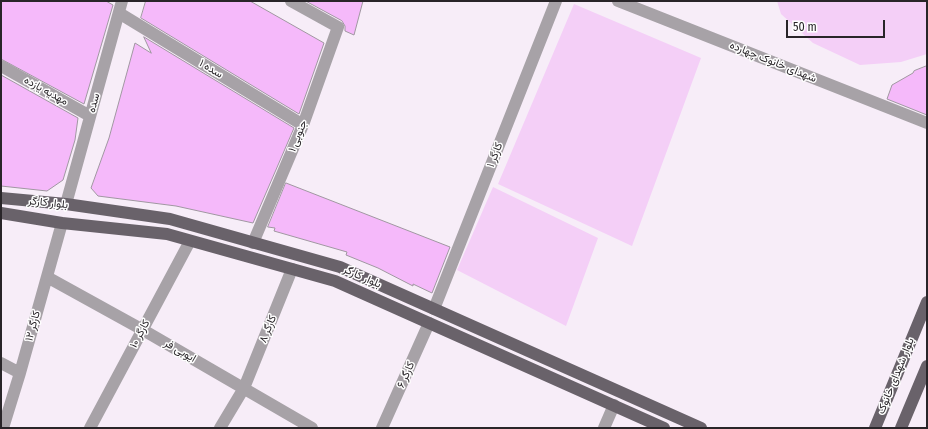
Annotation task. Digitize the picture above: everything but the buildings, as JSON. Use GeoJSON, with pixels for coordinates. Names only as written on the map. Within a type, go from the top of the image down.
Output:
{"type":"FeatureCollection","features":[{"type":"Feature","properties":{"kind":"main road","name":"بلوار کارگر"},"geometry":{"type":"LineString","coordinates":[[1,198],[66,204],[170,219],[340,267],[701,428]]}},
{"type":"Feature","properties":{"kind":"main road","name":"بلوار کارگر"},"geometry":{"type":"LineString","coordinates":[[1,213],[62,223],[167,234],[335,281],[664,428]]}},
{"type":"Feature","properties":{"kind":"main road","name":"بلوار شهدای خانوک"},"geometry":{"type":"LineString","coordinates":[[875,428],[927,302]]}},
{"type":"Feature","properties":{"kind":"main road"},"geometry":{"type":"LineString","coordinates":[[901,428],[927,366]]}},
{"type":"Feature","properties":{"kind":"street","name":"۱ جنوبی"},"geometry":{"type":"LineString","coordinates":[[253,243],[303,125],[338,27],[291,1]]}},
{"type":"Feature","properties":{"kind":"street","name":"کارگر ۱"},"geometry":{"type":"LineString","coordinates":[[434,309],[556,1]]}},
{"type":"Feature","properties":{"kind":"street","name":"شهدای خانوک چهارده"},"geometry":{"type":"LineString","coordinates":[[618,1],[927,123]]}},
{"type":"Feature","properties":{"kind":"street","name":"سده"},"geometry":{"type":"LineString","coordinates":[[66,204],[120,7]]}},
{"type":"Feature","properties":{"kind":"street","name":"سده ۱"},"geometry":{"type":"LineString","coordinates":[[120,7],[303,125]]}},
{"type":"Feature","properties":{"kind":"street","name":"مهدیه یازده"},"geometry":{"type":"LineString","coordinates":[[1,66],[90,116]]}},
{"type":"Feature","properties":{"kind":"street","name":"کارگر ۱۲"},"geometry":{"type":"LineString","coordinates":[[3,428],[62,223]]}},
{"type":"Feature","properties":{"kind":"street","name":"کارگر ۱۰"},"geometry":{"type":"LineString","coordinates":[[90,428],[190,241]]}},
{"type":"Feature","properties":{"kind":"street","name":"کارگر ۸"},"geometry":{"type":"LineString","coordinates":[[220,428],[244,388],[292,269]]}},
{"type":"Feature","properties":{"kind":"street","name":"ایوبی فر"},"geometry":{"type":"LineString","coordinates":[[46,277],[143,330],[312,428]]}},
{"type":"Feature","properties":{"kind":"street","name":"کارگر ۶"},"geometry":{"type":"LineString","coordinates":[[382,428],[429,323]]}},
{"type":"Feature","properties":{"kind":"street"},"geometry":{"type":"LineString","coordinates":[[1,363],[20,373]]}},
{"type":"Feature","properties":{"kind":"street"},"geometry":{"type":"LineString","coordinates":[[604,428],[614,405]]}},
{"type":"Feature","properties":{"kind":"shaded area"},"geometry":{"type":"Polygon","coordinates":[[[777,1],[927,1],[927,54],[901,62],[860,65],[813,43],[781,14],[777,1]]]}},
{"type":"Feature","properties":{"kind":"shaded area"},"geometry":{"type":"Polygon","coordinates":[[[574,4],[701,58],[632,246],[498,184],[574,4]]]}},
{"type":"Feature","properties":{"kind":"shaded area"},"geometry":{"type":"Polygon","coordinates":[[[493,187],[598,238],[566,326],[457,270],[493,187]]]}}]}
